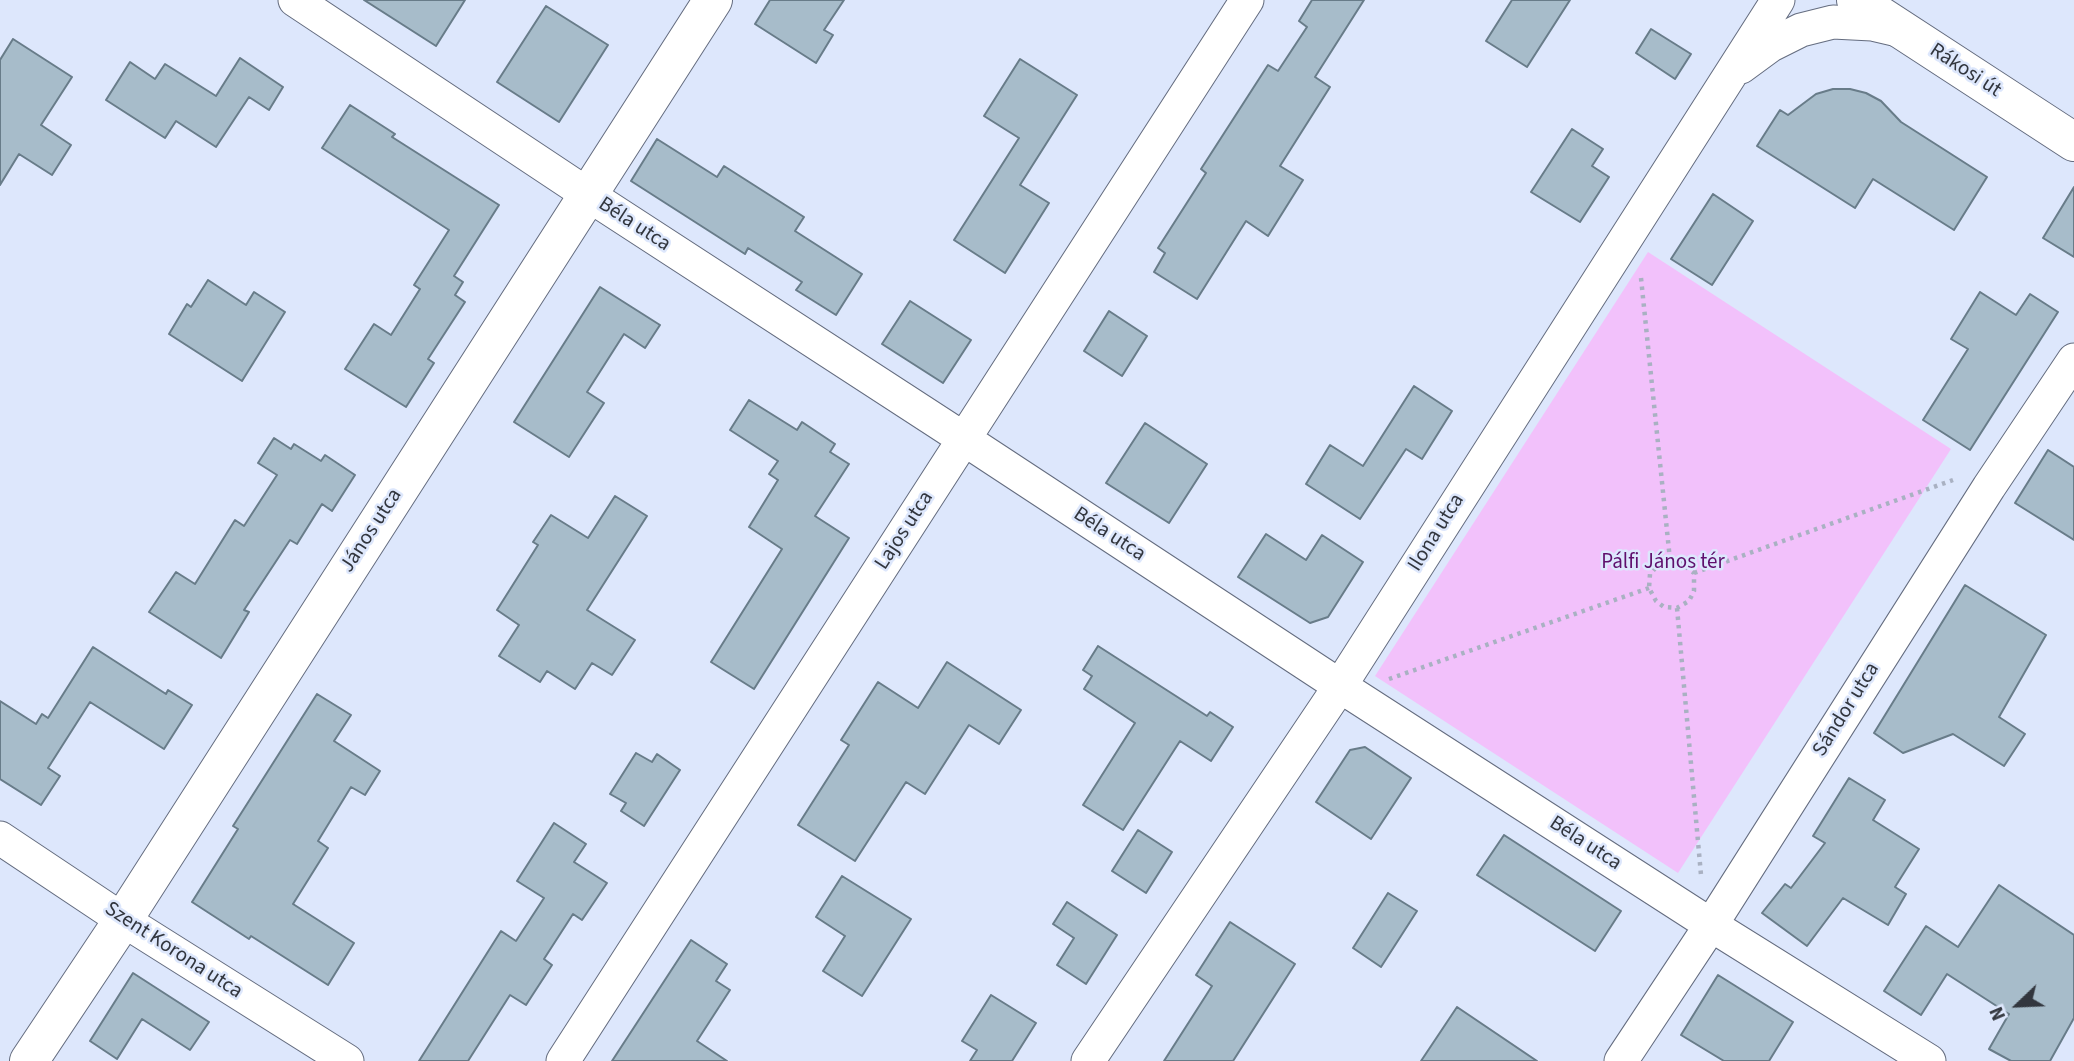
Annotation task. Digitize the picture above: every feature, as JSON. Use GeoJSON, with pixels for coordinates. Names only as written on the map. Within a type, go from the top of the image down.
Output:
{"type":"FeatureCollection","features":[{"type":"Feature","properties":{"kind":"street","name":"Béla utca"},"geometry":{"type":"LineString","coordinates":[[295,0],[1340,686],[1711,925],[1929,1061]]}},
{"type":"Feature","properties":{"kind":"street","name":"János utca"},"geometry":{"type":"LineString","coordinates":[[29,1061],[123,920],[713,0]]}},
{"type":"Feature","properties":{"kind":"street","name":"Lajos utca"},"geometry":{"type":"LineString","coordinates":[[563,1061],[1247,0]]}},
{"type":"Feature","properties":{"kind":"street","name":"Ilona utca"},"geometry":{"type":"LineString","coordinates":[[1087,1061],[1340,686],[1778,0]]}},
{"type":"Feature","properties":{"kind":"street","name":"Rákosi út"},"geometry":{"type":"LineString","coordinates":[[1856,0],[2074,142]]}},
{"type":"Feature","properties":{"kind":"street"},"geometry":{"type":"LineString","coordinates":[[1730,74],[1771,45],[1801,30],[1833,22],[1872,24],[1905,32]]}},
{"type":"Feature","properties":{"kind":"street","name":"Sándor utca"},"geometry":{"type":"LineString","coordinates":[[1621,1061],[1711,925],[1989,487],[2074,360]]}},
{"type":"Feature","properties":{"kind":"street","name":"Szent Korona utca"},"geometry":{"type":"LineString","coordinates":[[0,838],[123,920],[347,1061]]}},
{"type":"Feature","properties":{"kind":"path"},"geometry":{"type":"LineString","coordinates":[[1618,248],[1638,262],[1641,279],[1670,560]]}},
{"type":"Feature","properties":{"kind":"path"},"geometry":{"type":"LineString","coordinates":[[1694,573],[1971,474],[1989,487]]}},
{"type":"Feature","properties":{"kind":"path"},"geometry":{"type":"LineString","coordinates":[[1670,560],[1681,563],[1694,573],[1694,591],[1689,601],[1677,608],[1664,607],[1656,601],[1649,588],[1650,574],[1658,565],[1670,560]]}},
{"type":"Feature","properties":{"kind":"path"},"geometry":{"type":"LineString","coordinates":[[1340,686],[1392,678],[1649,588]]}},
{"type":"Feature","properties":{"kind":"path"},"geometry":{"type":"LineString","coordinates":[[1677,608],[1701,880],[1711,925]]}},
{"type":"Feature","properties":{"kind":"green space","name":"Pálfi János tér"},"geometry":{"type":"Polygon","coordinates":[[[1648,252],[1951,449],[1678,873],[1375,676],[1648,252]]]}},
{"type":"Feature","properties":{"kind":"building"},"geometry":{"type":"Polygon","coordinates":[[[364,0],[465,0],[436,46],[364,0]]]}},
{"type":"Feature","properties":{"kind":"building"},"geometry":{"type":"Polygon","coordinates":[[[770,0],[844,0],[824,30],[833,35],[816,63],[755,24],[770,0]]]}},
{"type":"Feature","properties":{"kind":"building"},"geometry":{"type":"Polygon","coordinates":[[[1312,0],[1364,0],[1315,77],[1330,87],[1280,166],[1303,180],[1268,236],[1246,221],[1197,299],[1154,272],[1165,253],[1158,248],[1206,173],[1201,169],[1268,65],[1278,71],[1307,27],[1299,21],[1312,0]]]}},
{"type":"Feature","properties":{"kind":"building"},"geometry":{"type":"Polygon","coordinates":[[[1512,0],[1570,0],[1527,67],[1486,41],[1512,0]]]}},
{"type":"Feature","properties":{"kind":"building"},"geometry":{"type":"Polygon","coordinates":[[[546,6],[608,45],[559,122],[497,82],[546,6]]]}},
{"type":"Feature","properties":{"kind":"building"},"geometry":{"type":"Polygon","coordinates":[[[1651,29],[1691,54],[1675,79],[1636,53],[1651,29]]]}},
{"type":"Feature","properties":{"kind":"building"},"geometry":{"type":"Polygon","coordinates":[[[13,39],[72,77],[41,125],[71,145],[52,175],[19,154],[0,185],[0,60],[13,39]]]}},
{"type":"Feature","properties":{"kind":"building"},"geometry":{"type":"Polygon","coordinates":[[[240,58],[283,87],[269,110],[249,97],[216,147],[176,121],[165,138],[106,100],[130,62],[155,79],[165,64],[216,96],[240,58]]]}},
{"type":"Feature","properties":{"kind":"building"},"geometry":{"type":"Polygon","coordinates":[[[1020,59],[1077,95],[1020,185],[1049,203],[1005,273],[954,240],[1019,138],[984,116],[1020,59]]]}},
{"type":"Feature","properties":{"kind":"building"},"geometry":{"type":"Polygon","coordinates":[[[1833,89],[1866,93],[1881,101],[1901,122],[1987,177],[1954,230],[1873,179],[1855,208],[1757,146],[1780,110],[1788,115],[1816,94],[1833,89]]]}},
{"type":"Feature","properties":{"kind":"building"},"geometry":{"type":"Polygon","coordinates":[[[350,105],[395,134],[392,137],[499,205],[454,276],[463,282],[455,295],[465,302],[428,359],[434,363],[406,407],[345,369],[374,324],[391,335],[420,289],[414,285],[449,230],[322,148],[350,105]]]}},
{"type":"Feature","properties":{"kind":"building"},"geometry":{"type":"Polygon","coordinates":[[[1572,129],[1603,149],[1592,166],[1609,177],[1580,222],[1531,192],[1572,129]]]}},
{"type":"Feature","properties":{"kind":"building"},"geometry":{"type":"Polygon","coordinates":[[[657,139],[717,177],[724,166],[804,217],[795,231],[862,274],[836,315],[796,290],[802,282],[748,248],[745,254],[631,181],[657,139]]]}},
{"type":"Feature","properties":{"kind":"building"},"geometry":{"type":"Polygon","coordinates":[[[2074,187],[2074,257],[2043,238],[2074,187]]]}},
{"type":"Feature","properties":{"kind":"building"},"geometry":{"type":"Polygon","coordinates":[[[1713,194],[1753,221],[1712,285],[1671,259],[1713,194]]]}},
{"type":"Feature","properties":{"kind":"building"},"geometry":{"type":"Polygon","coordinates":[[[208,280],[246,305],[254,292],[285,312],[242,381],[169,334],[187,304],[191,307],[208,280]]]}},
{"type":"Feature","properties":{"kind":"building"},"geometry":{"type":"Polygon","coordinates":[[[600,287],[660,325],[645,348],[624,334],[587,392],[604,403],[569,457],[514,422],[600,287]]]}},
{"type":"Feature","properties":{"kind":"building"},"geometry":{"type":"Polygon","coordinates":[[[1980,292],[2016,315],[2030,294],[2058,312],[1970,450],[1923,420],[1968,349],[1951,339],[1980,292]]]}},
{"type":"Feature","properties":{"kind":"building"},"geometry":{"type":"Polygon","coordinates":[[[910,301],[971,340],[943,383],[882,344],[910,301]]]}},
{"type":"Feature","properties":{"kind":"building"},"geometry":{"type":"Polygon","coordinates":[[[1109,311],[1147,336],[1122,376],[1084,351],[1109,311]]]}},
{"type":"Feature","properties":{"kind":"building"},"geometry":{"type":"Polygon","coordinates":[[[1414,386],[1452,411],[1422,459],[1406,449],[1360,519],[1306,484],[1330,445],[1363,466],[1414,386]]]}},
{"type":"Feature","properties":{"kind":"building"},"geometry":{"type":"Polygon","coordinates":[[[749,400],[797,430],[802,422],[835,444],[830,452],[849,464],[815,516],[849,538],[754,689],[711,662],[782,549],[749,527],[778,480],[769,474],[778,461],[730,430],[749,400]]]}},
{"type":"Feature","properties":{"kind":"building"},"geometry":{"type":"Polygon","coordinates":[[[1145,423],[1207,464],[1169,523],[1106,483],[1145,423]]]}},
{"type":"Feature","properties":{"kind":"building"},"geometry":{"type":"Polygon","coordinates":[[[274,438],[291,449],[294,444],[321,461],[325,455],[355,475],[332,511],[322,504],[297,544],[290,540],[244,610],[249,612],[221,658],[149,612],[176,572],[195,584],[235,520],[244,526],[277,475],[258,463],[274,438]]]}},
{"type":"Feature","properties":{"kind":"building"},"geometry":{"type":"Polygon","coordinates":[[[2048,450],[2074,467],[2074,540],[2015,503],[2048,450]]]}},
{"type":"Feature","properties":{"kind":"building"},"geometry":{"type":"Polygon","coordinates":[[[615,496],[647,516],[587,610],[635,640],[612,675],[592,663],[575,689],[547,671],[540,682],[499,656],[519,625],[497,610],[538,545],[533,542],[551,515],[588,538],[615,496]]]}},
{"type":"Feature","properties":{"kind":"building"},"geometry":{"type":"Polygon","coordinates":[[[1266,534],[1306,560],[1322,535],[1363,562],[1328,617],[1310,623],[1238,577],[1266,534]]]}},
{"type":"Feature","properties":{"kind":"building"},"geometry":{"type":"Polygon","coordinates":[[[1965,585],[2046,635],[1999,717],[2025,734],[2004,766],[1953,734],[1903,753],[1874,733],[1965,585]]]}},
{"type":"Feature","properties":{"kind":"building"},"geometry":{"type":"Polygon","coordinates":[[[1098,646],[1207,716],[1210,712],[1233,727],[1211,761],[1180,741],[1123,830],[1083,805],[1135,723],[1084,689],[1092,676],[1083,670],[1098,646]]]}},
{"type":"Feature","properties":{"kind":"building"},"geometry":{"type":"Polygon","coordinates":[[[93,647],[166,694],[168,690],[192,705],[164,749],[90,702],[48,768],[60,776],[41,805],[0,779],[0,701],[36,724],[42,714],[48,718],[93,647]]]}},
{"type":"Feature","properties":{"kind":"building"},"geometry":{"type":"Polygon","coordinates":[[[947,662],[1021,710],[999,744],[969,725],[925,794],[906,782],[855,861],[798,825],[849,745],[841,740],[878,682],[918,708],[947,662]]]}},
{"type":"Feature","properties":{"kind":"building"},"geometry":{"type":"Polygon","coordinates":[[[317,694],[351,715],[334,741],[380,771],[365,795],[351,787],[318,841],[328,848],[293,904],[354,943],[328,985],[192,902],[238,829],[233,826],[317,694]]]}},
{"type":"Feature","properties":{"kind":"building"},"geometry":{"type":"Polygon","coordinates":[[[1365,747],[1411,778],[1371,839],[1316,802],[1350,750],[1365,747]]]}},
{"type":"Feature","properties":{"kind":"building"},"geometry":{"type":"Polygon","coordinates":[[[636,753],[652,762],[657,754],[680,770],[644,826],[621,811],[626,803],[610,794],[636,753]]]}},
{"type":"Feature","properties":{"kind":"building"},"geometry":{"type":"Polygon","coordinates":[[[1849,778],[1885,800],[1873,820],[1919,849],[1895,887],[1906,894],[1888,925],[1843,898],[1807,946],[1762,913],[1785,884],[1791,888],[1825,843],[1813,836],[1849,778]]]}},
{"type":"Feature","properties":{"kind":"building"},"geometry":{"type":"Polygon","coordinates":[[[554,823],[586,844],[574,862],[607,883],[582,920],[573,914],[544,959],[552,965],[526,1005],[510,995],[468,1061],[419,1061],[501,931],[516,941],[544,898],[517,881],[554,823]]]}},
{"type":"Feature","properties":{"kind":"building"},"geometry":{"type":"Polygon","coordinates":[[[1138,830],[1172,852],[1146,893],[1112,871],[1138,830]]]}},
{"type":"Feature","properties":{"kind":"building"},"geometry":{"type":"Polygon","coordinates":[[[1504,835],[1621,911],[1595,951],[1477,875],[1504,835]]]}},
{"type":"Feature","properties":{"kind":"building"},"geometry":{"type":"Polygon","coordinates":[[[842,876],[911,919],[862,996],[823,971],[845,936],[816,917],[842,876]]]}},
{"type":"Feature","properties":{"kind":"building"},"geometry":{"type":"Polygon","coordinates":[[[1999,885],[2074,935],[2074,1018],[2050,1061],[2011,1061],[1989,1049],[2009,1014],[1947,974],[1921,1015],[1884,991],[1926,926],[1958,947],[1999,885]]]}},
{"type":"Feature","properties":{"kind":"building"},"geometry":{"type":"Polygon","coordinates":[[[1388,893],[1417,911],[1381,967],[1353,948],[1388,893]]]}},
{"type":"Feature","properties":{"kind":"building"},"geometry":{"type":"Polygon","coordinates":[[[1067,902],[1117,935],[1086,984],[1057,965],[1074,938],[1053,924],[1067,902]]]}},
{"type":"Feature","properties":{"kind":"building"},"geometry":{"type":"Polygon","coordinates":[[[1230,922],[1295,964],[1233,1061],[1164,1061],[1212,986],[1196,975],[1230,922]]]}},
{"type":"Feature","properties":{"kind":"building"},"geometry":{"type":"Polygon","coordinates":[[[691,940],[727,964],[716,981],[730,990],[697,1041],[727,1061],[612,1061],[691,940]]]}},
{"type":"Feature","properties":{"kind":"building"},"geometry":{"type":"Polygon","coordinates":[[[133,973],[209,1022],[190,1050],[142,1019],[117,1059],[90,1041],[133,973]]]}},
{"type":"Feature","properties":{"kind":"building"},"geometry":{"type":"Polygon","coordinates":[[[1718,975],[1793,1022],[1769,1061],[1724,1061],[1681,1035],[1718,975]]]}},
{"type":"Feature","properties":{"kind":"building"},"geometry":{"type":"Polygon","coordinates":[[[991,995],[1036,1023],[1012,1061],[970,1061],[977,1050],[962,1041],[991,995]]]}},
{"type":"Feature","properties":{"kind":"building"},"geometry":{"type":"Polygon","coordinates":[[[1457,1007],[1537,1061],[1421,1061],[1457,1007]]]}}]}
